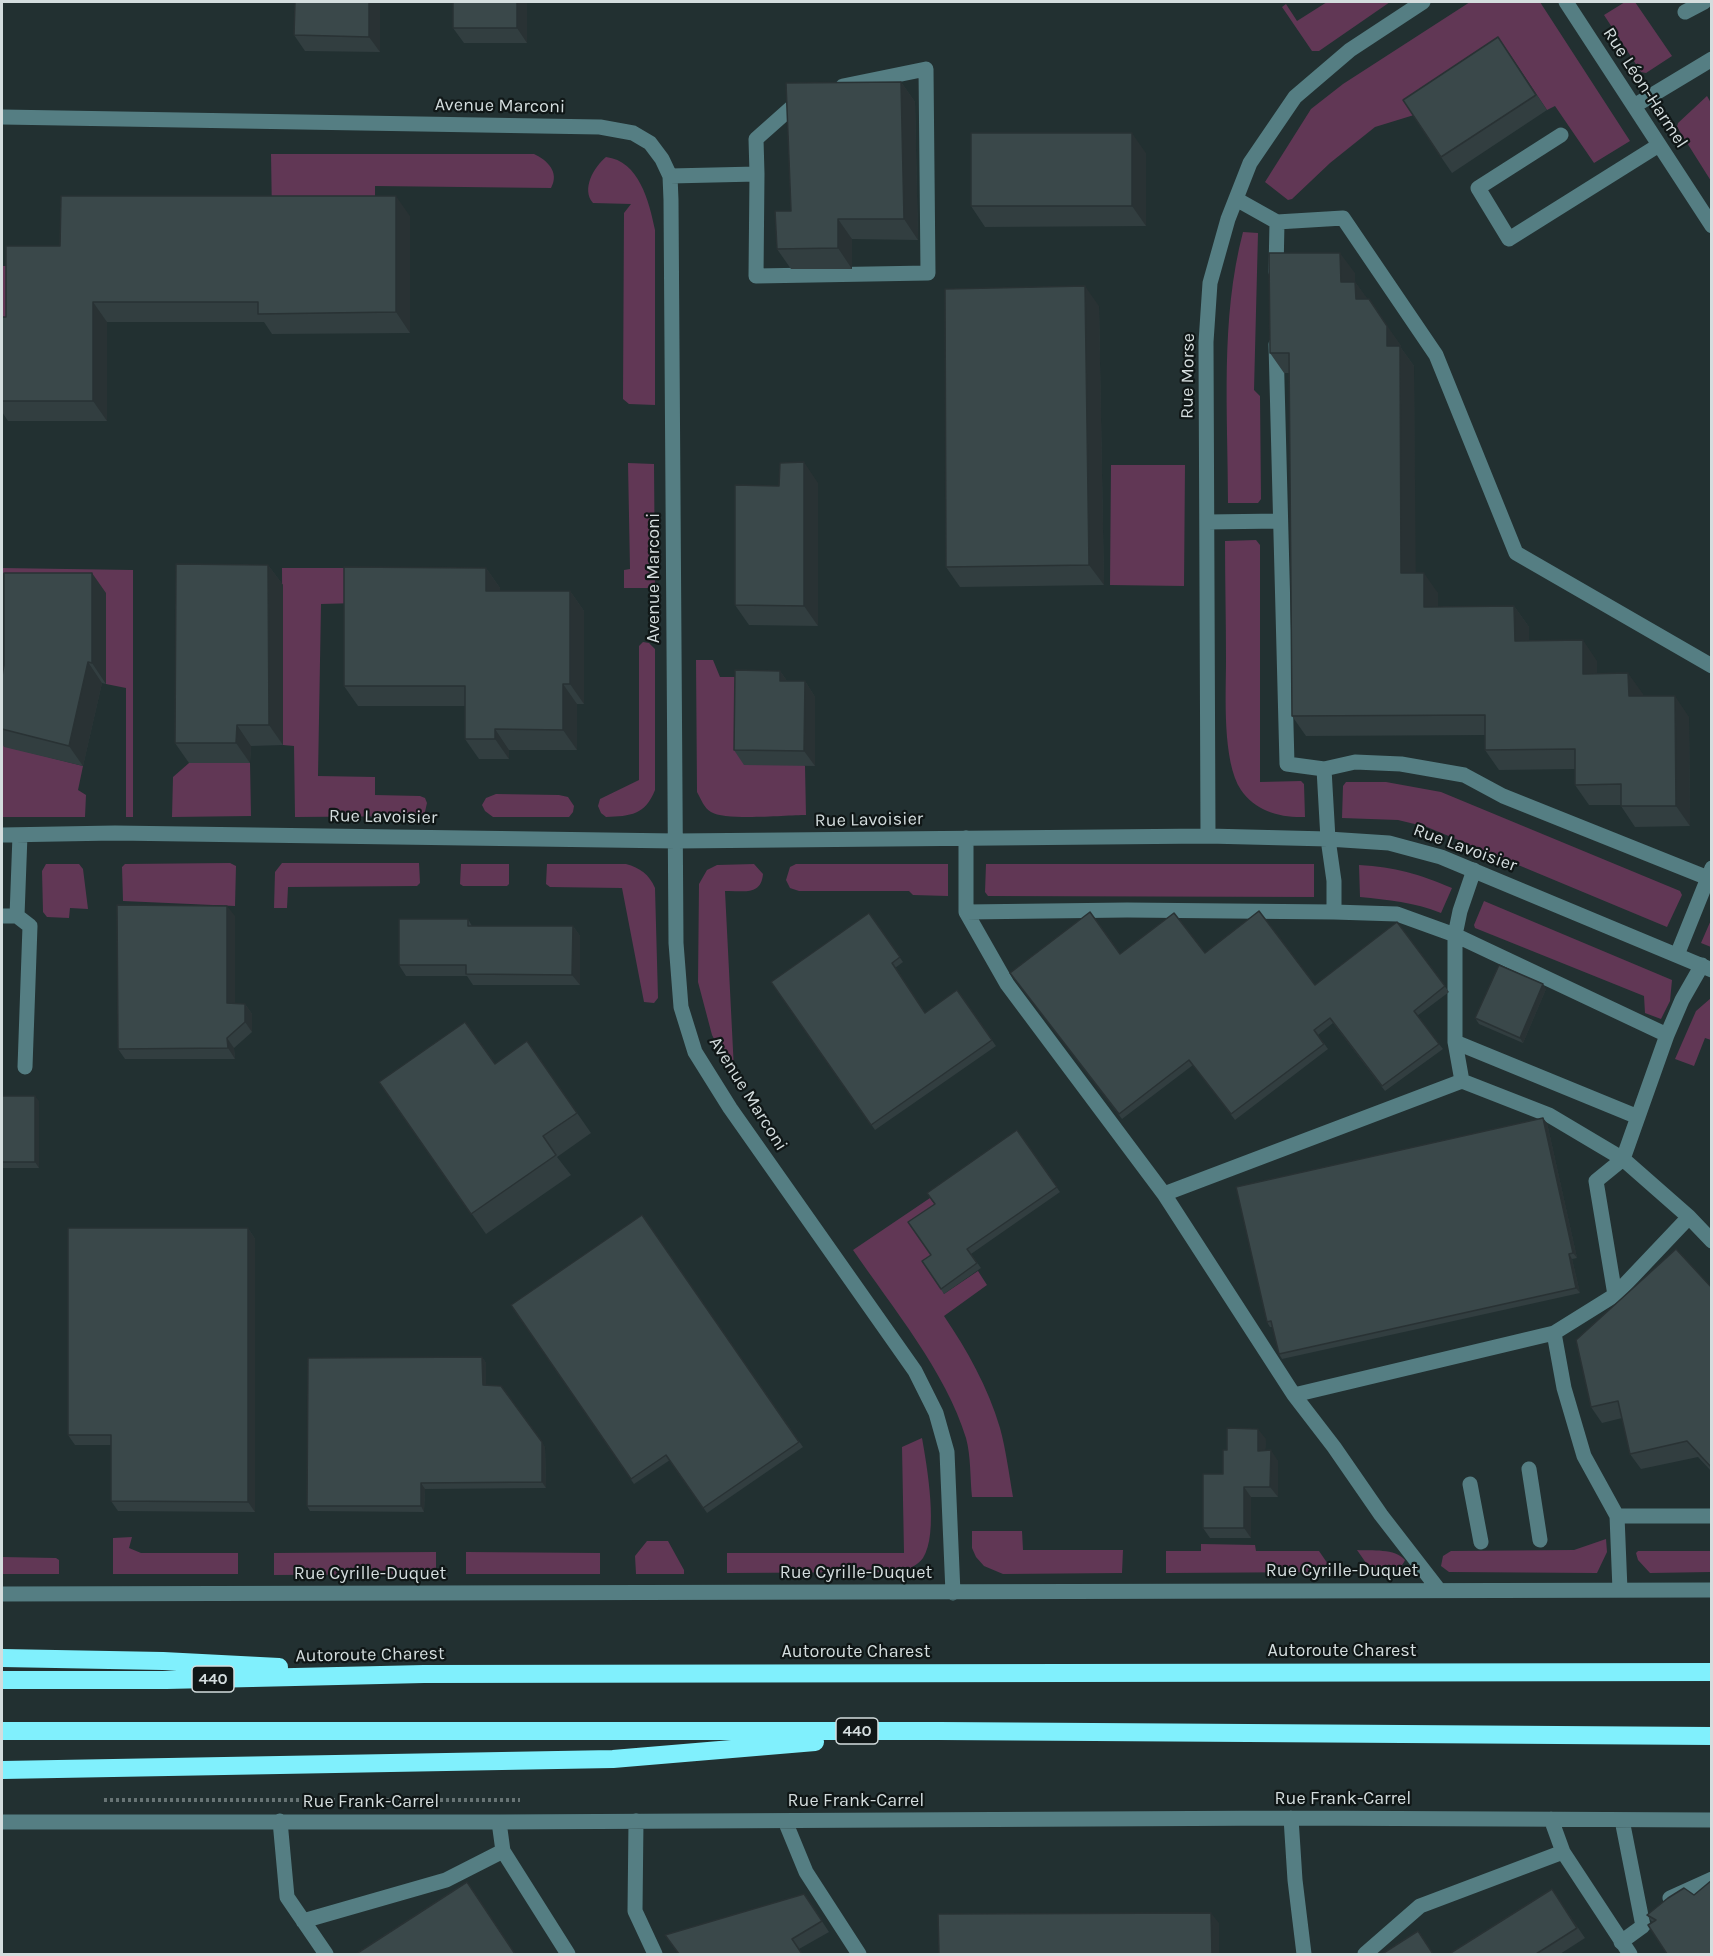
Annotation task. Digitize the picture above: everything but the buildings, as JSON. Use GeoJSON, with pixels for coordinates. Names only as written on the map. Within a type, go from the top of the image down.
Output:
{"type":"FeatureCollection","features":[{"type":"Feature","properties":{"kind":"highway"},"geometry":{"type":"LineString","coordinates":[[2,1658],[163,1661],[424,1674]]}},
{"type":"Feature","properties":{"kind":"highway","name":"Autoroute Charest"},"geometry":{"type":"LineString","coordinates":[[2,1680],[166,1680],[424,1674],[1712,1671]]}},
{"type":"Feature","properties":{"kind":"highway","name":"440"},"geometry":{"type":"LineString","coordinates":[[2,1731],[939,1731],[1712,1736]]}},
{"type":"Feature","properties":{"kind":"highway"},"geometry":{"type":"LineString","coordinates":[[2,1770],[613,1759],[939,1731]]}},
{"type":"Feature","properties":{"kind":"street","name":"Rue Morse"},"geometry":{"type":"LineString","coordinates":[[1208,836],[1206,342],[1210,283],[1228,219],[1250,163],[1294,97],[1350,50],[1423,2]]}},
{"type":"Feature","properties":{"kind":"street","name":"Rue Léon-Harmel"},"geometry":{"type":"LineString","coordinates":[[1566,2],[1712,226]]}},
{"type":"Feature","properties":{"kind":"street"},"geometry":{"type":"LineString","coordinates":[[1685,12],[1704,2]]}},
{"type":"Feature","properties":{"kind":"street"},"geometry":{"type":"LineString","coordinates":[[1634,106],[1712,59]]}},
{"type":"Feature","properties":{"kind":"street"},"geometry":{"type":"LineString","coordinates":[[926,69],[928,273],[756,276],[757,174],[756,138],[807,93],[926,69]]}},
{"type":"Feature","properties":{"kind":"street","name":"Avenue Marconi"},"geometry":{"type":"LineString","coordinates":[[2,117],[600,127],[633,133],[650,143],[662,159],[670,176],[676,943],[681,1007],[695,1052],[730,1108],[915,1371],[936,1413],[947,1452],[953,1593]]}},
{"type":"Feature","properties":{"kind":"street"},"geometry":{"type":"LineString","coordinates":[[1561,135],[1478,188],[1509,239],[1659,145]]}},
{"type":"Feature","properties":{"kind":"street"},"geometry":{"type":"LineString","coordinates":[[670,176],[757,174]]}},
{"type":"Feature","properties":{"kind":"street"},"geometry":{"type":"LineString","coordinates":[[1236,199],[1277,222],[1343,218],[1436,355],[1516,553],[1712,666]]}},
{"type":"Feature","properties":{"kind":"street"},"geometry":{"type":"LineString","coordinates":[[1276,291],[1277,222]]}},
{"type":"Feature","properties":{"kind":"street"},"geometry":{"type":"LineString","coordinates":[[1276,325],[1287,764],[1324,768],[1355,762],[1401,764],[1464,775],[1503,796],[1710,873],[1677,955]]}},
{"type":"Feature","properties":{"kind":"street"},"geometry":{"type":"LineString","coordinates":[[1207,522],[1280,521]]}},
{"type":"Feature","properties":{"kind":"street"},"geometry":{"type":"LineString","coordinates":[[1324,768],[1328,838],[1334,881],[1334,912]]}},
{"type":"Feature","properties":{"kind":"street","name":"Rue Lavoisier"},"geometry":{"type":"LineString","coordinates":[[2,835],[115,833],[676,841],[1208,836],[1328,838],[1389,843],[1441,857],[1707,968]]}},
{"type":"Feature","properties":{"kind":"street"},"geometry":{"type":"LineString","coordinates":[[17,916],[21,834]]}},
{"type":"Feature","properties":{"kind":"street"},"geometry":{"type":"LineString","coordinates":[[966,838],[966,912],[1007,984],[1164,1194],[1294,1395],[1439,1590]]}},
{"type":"Feature","properties":{"kind":"street"},"geometry":{"type":"LineString","coordinates":[[1462,1081],[1455,1042],[1455,935],[1473,870]]}},
{"type":"Feature","properties":{"kind":"street"},"geometry":{"type":"LineString","coordinates":[[966,912],[1139,910],[1397,914],[1455,935],[1667,1035]]}},
{"type":"Feature","properties":{"kind":"street"},"geometry":{"type":"LineString","coordinates":[[2,916],[17,916],[30,926],[26,1067]]}},
{"type":"Feature","properties":{"kind":"street"},"geometry":{"type":"LineString","coordinates":[[1615,1295],[1596,1182],[1623,1159],[1667,1035],[1682,1000],[1707,968]]}},
{"type":"Feature","properties":{"kind":"street"},"geometry":{"type":"LineString","coordinates":[[1455,1042],[1638,1117]]}},
{"type":"Feature","properties":{"kind":"street"},"geometry":{"type":"LineString","coordinates":[[1164,1194],[1462,1081],[1549,1115],[1623,1159],[1712,1240]]}},
{"type":"Feature","properties":{"kind":"street"},"geometry":{"type":"LineString","coordinates":[[1294,1395],[1554,1333],[1615,1295],[1689,1217]]}},
{"type":"Feature","properties":{"kind":"street"},"geometry":{"type":"LineString","coordinates":[[1554,1333],[1564,1388],[1584,1456],[1617,1516],[1620,1590]]}},
{"type":"Feature","properties":{"kind":"street"},"geometry":{"type":"LineString","coordinates":[[1529,1469],[1540,1540]]}},
{"type":"Feature","properties":{"kind":"street"},"geometry":{"type":"LineString","coordinates":[[1470,1484],[1481,1542]]}},
{"type":"Feature","properties":{"kind":"street"},"geometry":{"type":"LineString","coordinates":[[1617,1516],[1712,1516]]}},
{"type":"Feature","properties":{"kind":"street","name":"Rue Cyrille-Duquet"},"geometry":{"type":"LineString","coordinates":[[2,1594],[1712,1590]]}},
{"type":"Feature","properties":{"kind":"street"},"geometry":{"type":"LineString","coordinates":[[1291,1818],[1295,1880],[1304,1954]]}},
{"type":"Feature","properties":{"kind":"street","name":"Rue Frank-Carrel"},"geometry":{"type":"LineString","coordinates":[[2,1822],[1291,1818],[1712,1820]]}},
{"type":"Feature","properties":{"kind":"street"},"geometry":{"type":"LineString","coordinates":[[1551,1819],[1563,1852],[1626,1948],[1666,1900],[1712,1879]]}},
{"type":"Feature","properties":{"kind":"street"},"geometry":{"type":"LineString","coordinates":[[1622,1820],[1643,1926]]}},
{"type":"Feature","properties":{"kind":"street"},"geometry":{"type":"LineString","coordinates":[[280,1821],[286,1897],[303,1921],[320,1952]]}},
{"type":"Feature","properties":{"kind":"street"},"geometry":{"type":"LineString","coordinates":[[636,1821],[635,1911],[655,1954]]}},
{"type":"Feature","properties":{"kind":"street"},"geometry":{"type":"LineString","coordinates":[[785,1821],[806,1872],[859,1954]]}},
{"type":"Feature","properties":{"kind":"street"},"geometry":{"type":"LineString","coordinates":[[499,1822],[503,1851],[568,1954]]}},
{"type":"Feature","properties":{"kind":"street"},"geometry":{"type":"LineString","coordinates":[[303,1921],[446,1880],[503,1851]]}},
{"type":"Feature","properties":{"kind":"street"},"geometry":{"type":"LineString","coordinates":[[1365,1954],[1420,1906],[1563,1852]]}},
{"type":"Feature","properties":{"kind":"shaded area"},"geometry":{"type":"Polygon","coordinates":[[[1327,2],[1390,2],[1319,51],[1312,51],[1282,7],[1286,4],[1297,21],[1327,2]]]}},
{"type":"Feature","properties":{"kind":"shaded area"},"geometry":{"type":"Polygon","coordinates":[[[1470,2],[1540,2],[1630,141],[1594,163],[1555,106],[1547,110],[1509,53],[1414,115],[1375,127],[1330,163],[1292,199],[1288,200],[1265,182],[1311,109],[1343,84],[1470,2]]]}},
{"type":"Feature","properties":{"kind":"shaded area"},"geometry":{"type":"Polygon","coordinates":[[[1625,2],[1635,2],[1672,56],[1646,73],[1641,72],[1604,15],[1625,2]]]}},
{"type":"Feature","properties":{"kind":"shaded area"},"geometry":{"type":"Polygon","coordinates":[[[1707,96],[1711,103],[1711,181],[1677,127],[1678,123],[1707,96]]]}},
{"type":"Feature","properties":{"kind":"shaded area"},"geometry":{"type":"Polygon","coordinates":[[[271,154],[534,154],[551,167],[554,177],[551,188],[375,186],[375,216],[272,216],[271,154]]]}},
{"type":"Feature","properties":{"kind":"shaded area"},"geometry":{"type":"Polygon","coordinates":[[[606,157],[627,166],[641,184],[655,230],[655,405],[629,404],[623,399],[624,213],[631,204],[593,203],[588,191],[590,178],[606,157]]]}},
{"type":"Feature","properties":{"kind":"shaded area"},"geometry":{"type":"Polygon","coordinates":[[[1243,232],[1258,233],[1254,390],[1260,396],[1261,499],[1258,503],[1228,503],[1228,332],[1236,265],[1243,232]]]}},
{"type":"Feature","properties":{"kind":"shaded area"},"geometry":{"type":"Polygon","coordinates":[[[2,266],[10,266],[10,330],[2,330],[2,266]]]}},
{"type":"Feature","properties":{"kind":"shaded area"},"geometry":{"type":"Polygon","coordinates":[[[628,463],[654,464],[655,588],[624,588],[624,570],[630,569],[628,463]]]}},
{"type":"Feature","properties":{"kind":"shaded area"},"geometry":{"type":"Polygon","coordinates":[[[1111,465],[1185,465],[1184,586],[1110,585],[1111,465]]]}},
{"type":"Feature","properties":{"kind":"shaded area"},"geometry":{"type":"Polygon","coordinates":[[[1256,540],[1260,545],[1260,782],[1301,781],[1304,784],[1305,817],[1269,812],[1254,803],[1241,790],[1231,762],[1226,727],[1225,541],[1256,540]]]}},
{"type":"Feature","properties":{"kind":"shaded area"},"geometry":{"type":"Polygon","coordinates":[[[2,568],[133,570],[133,817],[126,817],[126,688],[106,684],[106,594],[18,593],[17,573],[2,573],[2,568]]]}},
{"type":"Feature","properties":{"kind":"shaded area"},"geometry":{"type":"Polygon","coordinates":[[[282,568],[364,568],[358,603],[321,604],[318,776],[375,777],[375,795],[425,798],[427,803],[424,816],[295,817],[294,746],[283,745],[282,568]]]}},
{"type":"Feature","properties":{"kind":"shaded area"},"geometry":{"type":"Polygon","coordinates":[[[643,642],[649,643],[655,649],[655,790],[647,805],[642,809],[630,815],[606,817],[598,806],[600,799],[639,780],[639,646],[643,642]]]}},
{"type":"Feature","properties":{"kind":"shaded area"},"geometry":{"type":"Polygon","coordinates":[[[696,660],[713,660],[720,677],[745,677],[805,766],[806,815],[729,816],[718,815],[705,806],[697,792],[696,660]]]}},
{"type":"Feature","properties":{"kind":"shaded area"},"geometry":{"type":"Polygon","coordinates":[[[2,720],[4,746],[83,766],[78,790],[86,795],[85,817],[2,817],[2,720]]]}},
{"type":"Feature","properties":{"kind":"shaded area"},"geometry":{"type":"Polygon","coordinates":[[[189,763],[250,763],[251,816],[172,817],[173,777],[189,763]]]}},
{"type":"Feature","properties":{"kind":"shaded area"},"geometry":{"type":"Polygon","coordinates":[[[1346,782],[1386,782],[1441,792],[1680,891],[1682,895],[1667,927],[1427,827],[1398,820],[1342,818],[1343,786],[1346,782]]]}},
{"type":"Feature","properties":{"kind":"shaded area"},"geometry":{"type":"Polygon","coordinates":[[[496,794],[568,797],[574,806],[573,812],[569,817],[493,817],[485,811],[482,805],[486,798],[496,794]]]}},
{"type":"Feature","properties":{"kind":"shaded area"},"geometry":{"type":"Polygon","coordinates":[[[230,863],[236,866],[235,906],[123,901],[122,867],[125,864],[230,863]]]}},
{"type":"Feature","properties":{"kind":"shaded area"},"geometry":{"type":"Polygon","coordinates":[[[282,863],[419,863],[420,883],[417,886],[288,887],[287,908],[274,908],[275,872],[282,863]]]}},
{"type":"Feature","properties":{"kind":"shaded area"},"geometry":{"type":"Polygon","coordinates":[[[46,864],[79,864],[83,869],[88,909],[70,908],[69,918],[47,917],[43,912],[42,871],[46,864]]]}},
{"type":"Feature","properties":{"kind":"shaded area"},"geometry":{"type":"Polygon","coordinates":[[[461,864],[509,864],[509,884],[507,886],[463,886],[460,884],[461,864]]]}},
{"type":"Feature","properties":{"kind":"shaded area"},"geometry":{"type":"Polygon","coordinates":[[[547,864],[626,864],[647,875],[655,888],[658,998],[654,1003],[644,1002],[622,888],[550,887],[546,884],[547,864]]]}},
{"type":"Feature","properties":{"kind":"shaded area"},"geometry":{"type":"Polygon","coordinates":[[[754,864],[763,874],[759,886],[750,891],[725,891],[734,1070],[732,1074],[712,1035],[698,982],[699,884],[707,870],[717,865],[754,864]]]}},
{"type":"Feature","properties":{"kind":"shaded area"},"geometry":{"type":"Polygon","coordinates":[[[796,864],[948,864],[948,896],[913,895],[909,891],[799,891],[790,888],[786,880],[790,867],[796,864]]]}},
{"type":"Feature","properties":{"kind":"shaded area"},"geometry":{"type":"Polygon","coordinates":[[[986,864],[1314,864],[1314,897],[988,896],[985,892],[986,864]]]}},
{"type":"Feature","properties":{"kind":"shaded area"},"geometry":{"type":"Polygon","coordinates":[[[1359,865],[1407,872],[1452,888],[1441,913],[1391,900],[1360,897],[1359,865]]]}},
{"type":"Feature","properties":{"kind":"shaded area"},"geometry":{"type":"Polygon","coordinates":[[[1484,901],[1672,980],[1670,1001],[1661,1019],[1645,1013],[1644,996],[1475,928],[1474,925],[1484,901]]]}},
{"type":"Feature","properties":{"kind":"shaded area"},"geometry":{"type":"Polygon","coordinates":[[[1711,920],[1711,947],[1701,943],[1711,920]]]}},
{"type":"Feature","properties":{"kind":"shaded area"},"geometry":{"type":"Polygon","coordinates":[[[1711,998],[1711,1040],[1705,1038],[1694,1066],[1675,1059],[1696,1011],[1711,998]]]}},
{"type":"Feature","properties":{"kind":"shaded area"},"geometry":{"type":"Polygon","coordinates":[[[930,1198],[938,1209],[934,1260],[944,1294],[978,1271],[987,1285],[944,1316],[976,1369],[995,1413],[1004,1445],[1013,1497],[972,1497],[968,1445],[957,1413],[917,1341],[853,1250],[930,1198]]]}},
{"type":"Feature","properties":{"kind":"shaded area"},"geometry":{"type":"Polygon","coordinates":[[[922,1438],[927,1465],[931,1517],[928,1547],[923,1558],[916,1565],[900,1572],[727,1573],[727,1553],[904,1553],[902,1447],[922,1438]]]}},
{"type":"Feature","properties":{"kind":"shaded area"},"geometry":{"type":"Polygon","coordinates":[[[972,1531],[1022,1531],[1023,1550],[1123,1550],[1122,1573],[1003,1574],[984,1566],[976,1557],[972,1548],[972,1531]]]}},
{"type":"Feature","properties":{"kind":"shaded area"},"geometry":{"type":"Polygon","coordinates":[[[132,1537],[129,1548],[141,1553],[238,1553],[238,1574],[113,1574],[113,1538],[132,1537]]]}},
{"type":"Feature","properties":{"kind":"shaded area"},"geometry":{"type":"Polygon","coordinates":[[[1606,1539],[1607,1552],[1597,1573],[1449,1572],[1441,1566],[1443,1556],[1451,1551],[1574,1550],[1606,1539]]]}},
{"type":"Feature","properties":{"kind":"shaded area"},"geometry":{"type":"Polygon","coordinates":[[[647,1541],[668,1541],[684,1574],[636,1574],[635,1556],[647,1541]]]}},
{"type":"Feature","properties":{"kind":"shaded area"},"geometry":{"type":"Polygon","coordinates":[[[1201,1544],[1255,1545],[1256,1551],[1319,1551],[1330,1567],[1328,1572],[1166,1573],[1166,1551],[1201,1551],[1201,1544]]]}},
{"type":"Feature","properties":{"kind":"shaded area"},"geometry":{"type":"Polygon","coordinates":[[[1357,1550],[1389,1552],[1405,1560],[1396,1570],[1387,1573],[1373,1573],[1357,1550]]]}},
{"type":"Feature","properties":{"kind":"shaded area"},"geometry":{"type":"Polygon","coordinates":[[[1638,1551],[1711,1551],[1711,1572],[1650,1573],[1638,1560],[1636,1553],[1638,1551]]]}},
{"type":"Feature","properties":{"kind":"shaded area"},"geometry":{"type":"Polygon","coordinates":[[[436,1552],[436,1574],[274,1575],[274,1553],[436,1552]]]}},
{"type":"Feature","properties":{"kind":"shaded area"},"geometry":{"type":"Polygon","coordinates":[[[466,1552],[600,1553],[600,1574],[466,1574],[466,1552]]]}},
{"type":"Feature","properties":{"kind":"shaded area"},"geometry":{"type":"Polygon","coordinates":[[[2,1557],[56,1558],[59,1560],[59,1574],[2,1574],[2,1557]]]}}]}
